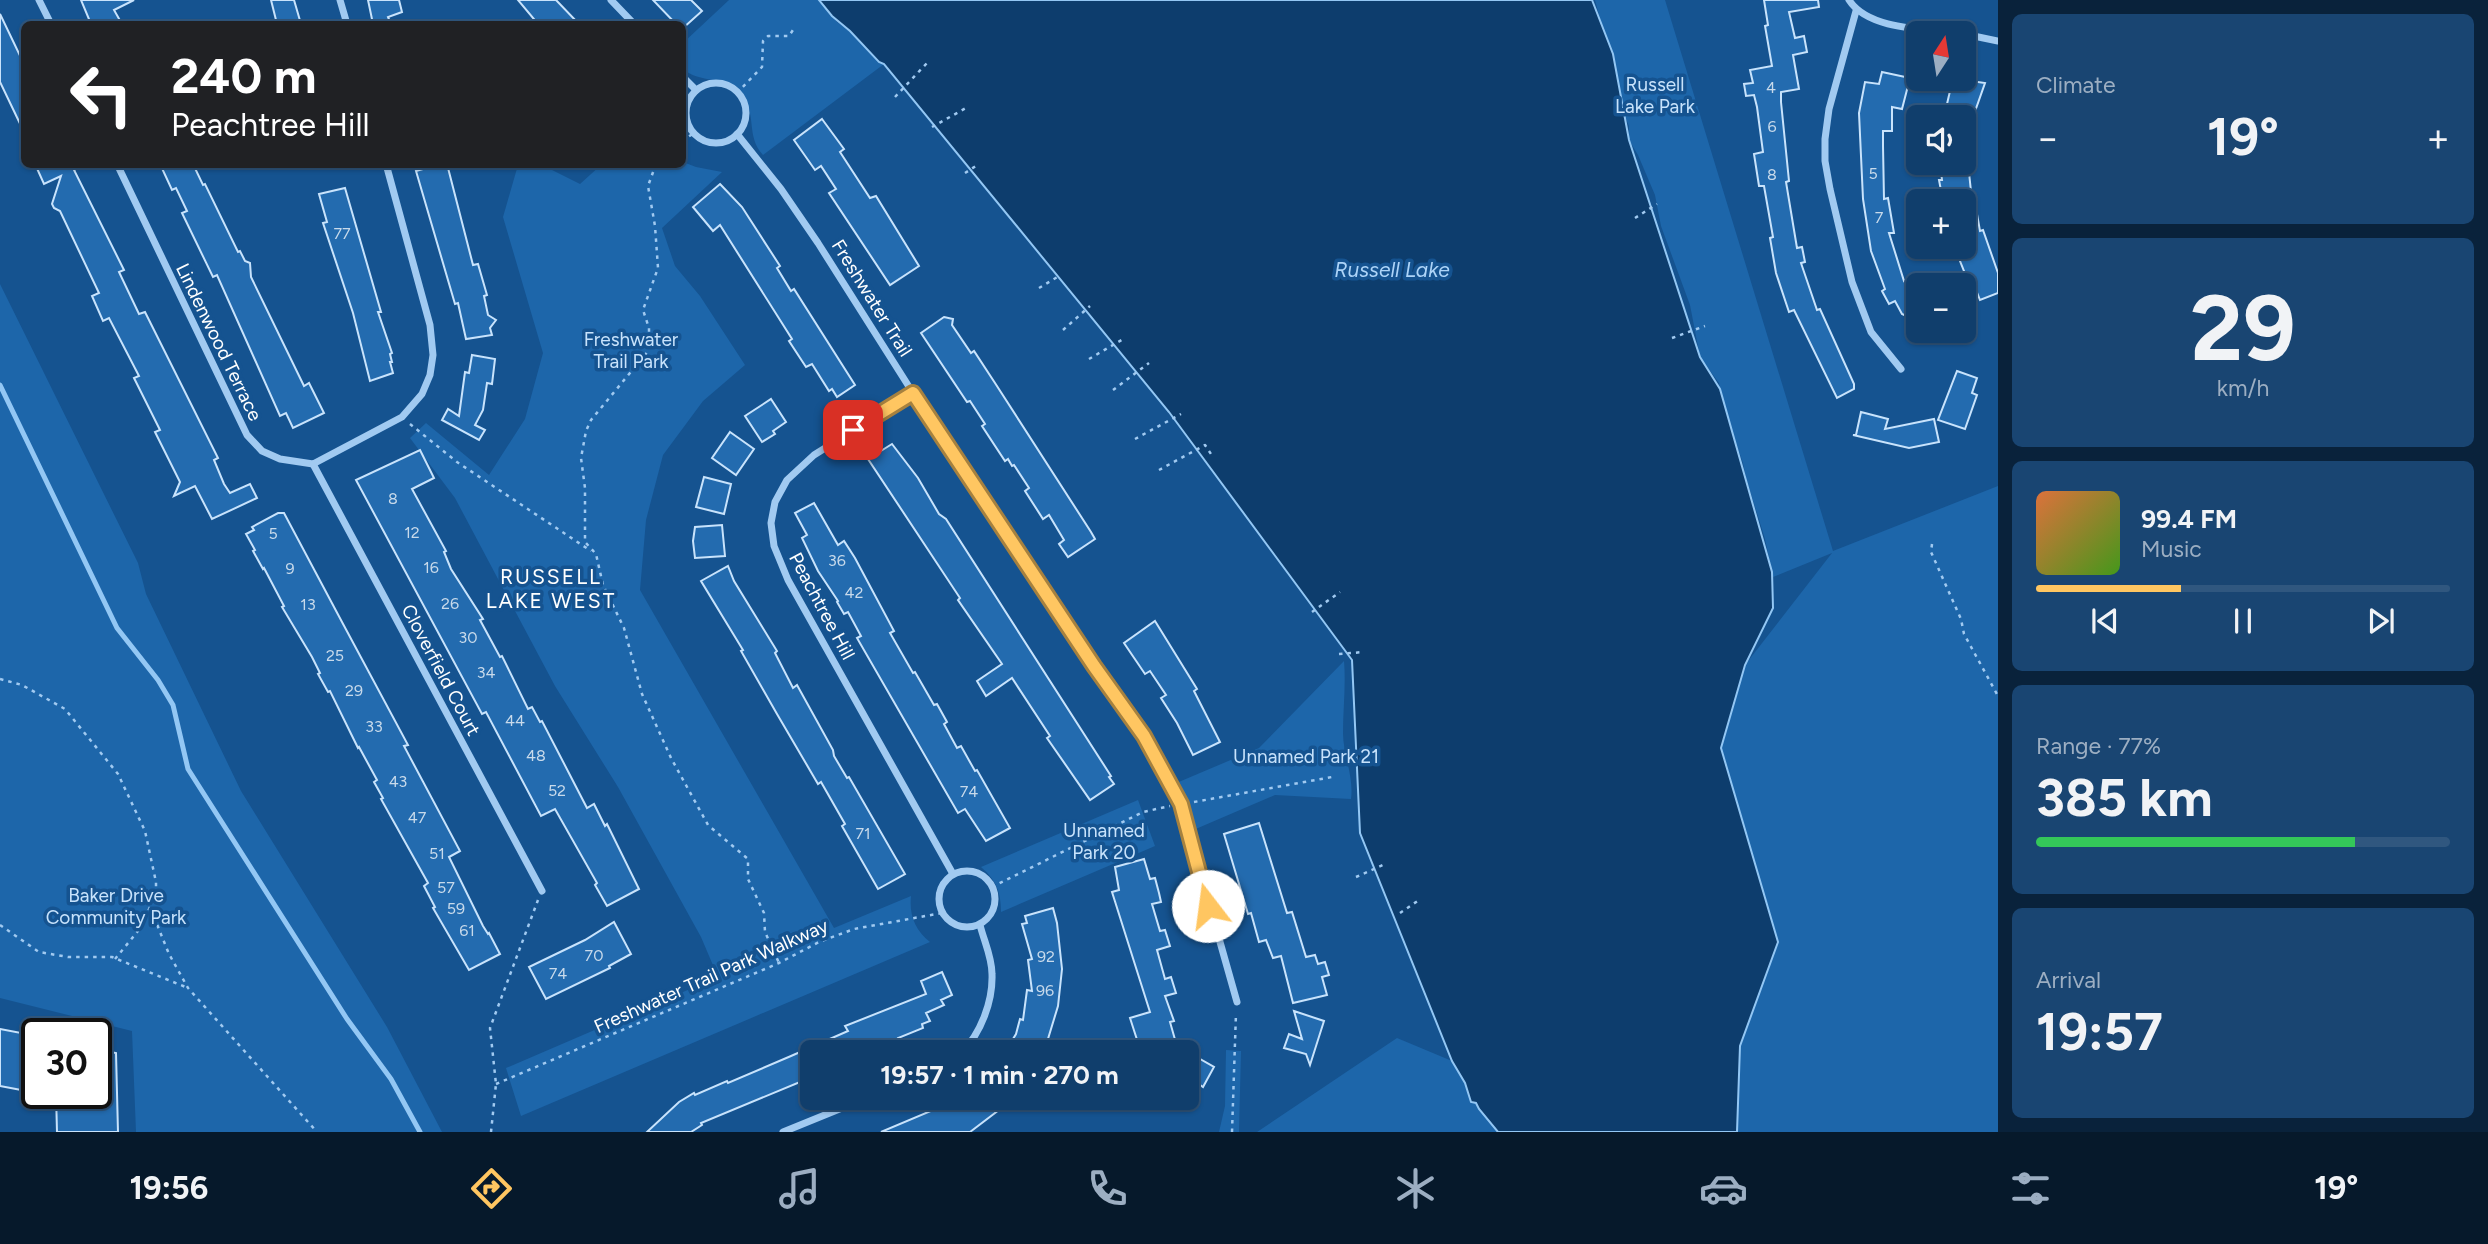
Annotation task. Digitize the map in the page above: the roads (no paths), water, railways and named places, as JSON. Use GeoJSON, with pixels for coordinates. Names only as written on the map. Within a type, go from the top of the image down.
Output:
{"type":"FeatureCollection","features":[{"type":"Feature","properties":{"kind":"street"},"geometry":{"type":"LineString","coordinates":[[39,0],[50,21]]}},
{"type":"Feature","properties":{"kind":"street"},"geometry":{"type":"LineString","coordinates":[[340,0],[346,21]]}},
{"type":"Feature","properties":{"kind":"street"},"geometry":{"type":"LineString","coordinates":[[611,0],[631,21]]}},
{"type":"Feature","properties":{"kind":"street"},"geometry":{"type":"LineString","coordinates":[[1849,0],[1856,11],[1869,18],[1906,27]]}},
{"type":"Feature","properties":{"kind":"street"},"geometry":{"type":"LineString","coordinates":[[1856,11],[1829,108],[1825,161],[1852,282],[1871,332],[1901,369]]}},
{"type":"Feature","properties":{"kind":"street"},"geometry":{"type":"LineString","coordinates":[[1976,36],[1998,41]]}},
{"type":"Feature","properties":{"kind":"street"},"geometry":{"type":"LineString","coordinates":[[686,80],[696,90]]}},
{"type":"Feature","properties":{"kind":"street"},"geometry":{"type":"LineString","coordinates":[[715,83],[725,84],[737,93],[745,106],[746,116],[737,134],[729,140],[710,142],[694,133],[688,125],[686,106],[696,90],[715,83]]}},
{"type":"Feature","properties":{"kind":"street","name":"Freshwater Trail"},"geometry":{"type":"LineString","coordinates":[[737,134],[781,189],[818,243],[913,393],[1094,666],[1144,736],[1181,804],[1237,1002]]}},
{"type":"Feature","properties":{"kind":"street","name":"Lindenwood Terrace"},"geometry":{"type":"LineString","coordinates":[[119,168],[247,435],[262,452],[271,456],[313,464]]}},
{"type":"Feature","properties":{"kind":"street"},"geometry":{"type":"LineString","coordinates":[[313,464],[402,417],[422,394],[430,375],[433,355],[430,325],[387,168]]}},
{"type":"Feature","properties":{"kind":"street","name":"Peachtree Hill"},"geometry":{"type":"LineString","coordinates":[[913,393],[805,463],[780,491],[771,523],[774,546],[788,580],[953,874]]}},
{"type":"Feature","properties":{"kind":"street","name":"Cloverfield Court"},"geometry":{"type":"LineString","coordinates":[[313,464],[542,891]]}},
{"type":"Feature","properties":{"kind":"street"},"geometry":{"type":"LineString","coordinates":[[971,871],[987,879],[992,887],[995,895],[992,912],[979,925],[960,927],[951,923],[942,913],[938,898],[940,888],[953,874],[971,871]]}},
{"type":"Feature","properties":{"kind":"street"},"geometry":{"type":"LineString","coordinates":[[972,1040],[985,1014],[991,987],[990,960],[979,925]]}},
{"type":"Feature","properties":{"kind":"street"},"geometry":{"type":"LineString","coordinates":[[783,1132],[837,1110]]}},
{"type":"Feature","properties":{"kind":"water","name":"Russell Lake"},"geometry":{"type":"Polygon","coordinates":[[[819,0],[1592,0],[1613,54],[1629,140],[1700,357],[1720,389],[1772,572],[1773,608],[1745,665],[1721,748],[1778,942],[1740,1046],[1737,1132],[1498,1132],[1476,1103],[1471,1102],[1360,833],[1352,660],[1169,412],[884,64],[832,16],[819,0]]]}},
{"type":"Feature","properties":{"kind":"waterway"},"geometry":{"type":"LineString","coordinates":[[0,385],[117,628],[158,680],[173,705],[188,769],[347,1019],[391,1079],[420,1132]]}},
{"type":"Feature","properties":{"kind":"district","name":"RUSSELL LAKE WEST"},"geometry":{"type":"Point","coordinates":[551,588]}},
{"type":"Feature","properties":{"kind":"park label","name":"Russell Lake Park"},"geometry":{"type":"Point","coordinates":[1655,95]}},
{"type":"Feature","properties":{"kind":"park label","name":"Freshwater Trail Park"},"geometry":{"type":"Point","coordinates":[631,350]}},
{"type":"Feature","properties":{"kind":"park label","name":"Unnamed Park 21"},"geometry":{"type":"Point","coordinates":[1306,756]}},
{"type":"Feature","properties":{"kind":"park label","name":"Unnamed Park 20"},"geometry":{"type":"Point","coordinates":[1104,841]}},
{"type":"Feature","properties":{"kind":"park label","name":"Baker Drive Community Park"},"geometry":{"type":"Point","coordinates":[116,906]}}]}
